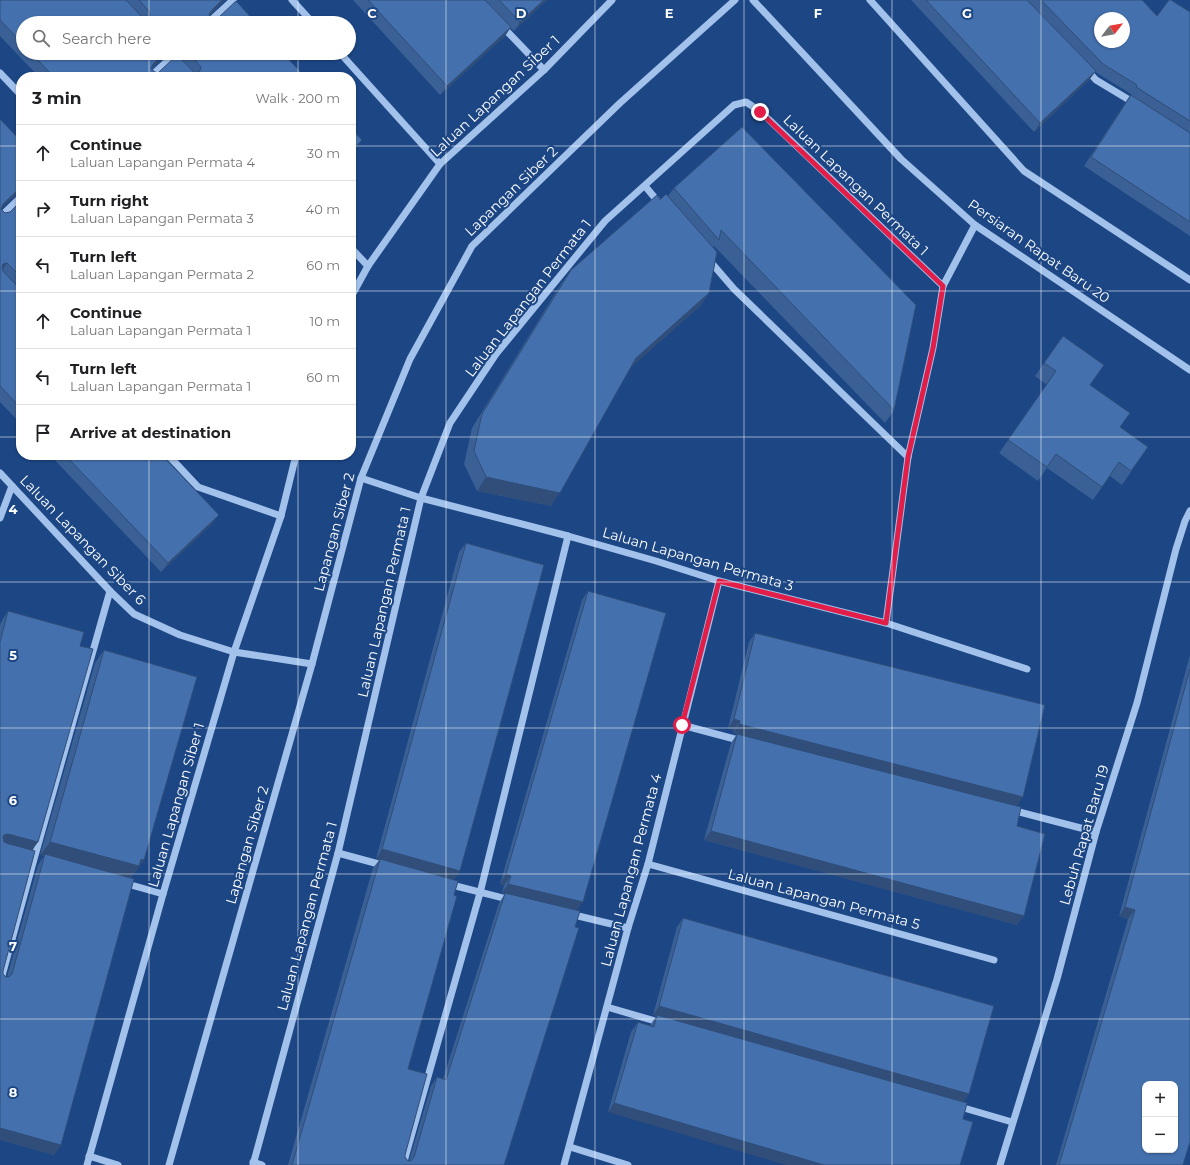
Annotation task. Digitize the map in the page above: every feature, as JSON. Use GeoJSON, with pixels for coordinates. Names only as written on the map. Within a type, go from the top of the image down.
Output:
{"type":"FeatureCollection","features":[{"type":"Feature","properties":{"kind":"street"},"geometry":{"type":"LineString","coordinates":[[216,16],[233,0]]}},
{"type":"Feature","properties":{"kind":"street"},"geometry":{"type":"LineString","coordinates":[[292,0],[307,16]]}},
{"type":"Feature","properties":{"kind":"street","name":"Laluan Lapangan Siber 1"},"geometry":{"type":"LineString","coordinates":[[356,288],[368,266],[440,164],[544,70],[612,0]]}},
{"type":"Feature","properties":{"kind":"street","name":"Lapangan Siber 2"},"geometry":{"type":"LineString","coordinates":[[169,1165],[312,664],[361,478],[410,359],[472,246],[620,103],[735,0]]}},
{"type":"Feature","properties":{"kind":"street","name":"Persiaran Rapat Baru 20"},"geometry":{"type":"LineString","coordinates":[[753,0],[901,159],[975,226],[1190,370]]}},
{"type":"Feature","properties":{"kind":"street"},"geometry":{"type":"LineString","coordinates":[[870,0],[1024,171],[1190,280]]}},
{"type":"Feature","properties":{"kind":"street"},"geometry":{"type":"LineString","coordinates":[[498,22],[544,70]]}},
{"type":"Feature","properties":{"kind":"street"},"geometry":{"type":"LineString","coordinates":[[155,72],[169,60]]}},
{"type":"Feature","properties":{"kind":"street"},"geometry":{"type":"LineString","coordinates":[[346,60],[440,164]]}},
{"type":"Feature","properties":{"kind":"street"},"geometry":{"type":"LineString","coordinates":[[1080,63],[1096,80],[1142,108]]}},
{"type":"Feature","properties":{"kind":"street"},"geometry":{"type":"LineString","coordinates":[[0,73],[16,90]]}},
{"type":"Feature","properties":{"kind":"street","name":"Laluan Lapangan Permata 1"},"geometry":{"type":"LineString","coordinates":[[253,1164],[338,853],[421,498],[450,423],[496,354],[605,221],[734,105],[746,102],[760,112],[943,286]]}},
{"type":"Feature","properties":{"kind":"street"},"geometry":{"type":"LineString","coordinates":[[645,186],[665,209]]}},
{"type":"Feature","properties":{"kind":"street"},"geometry":{"type":"LineString","coordinates":[[0,217],[16,203]]}},
{"type":"Feature","properties":{"kind":"street"},"geometry":{"type":"LineString","coordinates":[[886,623],[908,457],[933,348],[943,286],[975,226]]}},
{"type":"Feature","properties":{"kind":"street"},"geometry":{"type":"LineString","coordinates":[[356,253],[368,266]]}},
{"type":"Feature","properties":{"kind":"street"},"geometry":{"type":"LineString","coordinates":[[704,255],[734,289],[908,457]]}},
{"type":"Feature","properties":{"kind":"street"},"geometry":{"type":"LineString","coordinates":[[173,460],[198,487],[281,516]]}},
{"type":"Feature","properties":{"kind":"street","name":"Laluan Lapangan Siber 1"},"geometry":{"type":"LineString","coordinates":[[87,1165],[163,894],[234,652],[281,516],[295,460]]}},
{"type":"Feature","properties":{"kind":"street","name":"Laluan Lapangan Siber 6"},"geometry":{"type":"LineString","coordinates":[[0,473],[110,591],[134,614],[180,635],[234,652],[312,664]]}},
{"type":"Feature","properties":{"kind":"street","name":"Laluan Lapangan Permata 3"},"geometry":{"type":"LineString","coordinates":[[361,478],[421,498],[568,536],[719,581],[886,623],[1027,669]]}},
{"type":"Feature","properties":{"kind":"street"},"geometry":{"type":"LineString","coordinates":[[0,518],[12,486]]}},
{"type":"Feature","properties":{"kind":"street","name":"Lebuh Rapat Baru 19"},"geometry":{"type":"LineString","coordinates":[[1000,1165],[1057,979],[1096,832],[1137,703],[1176,549],[1185,521],[1190,511]]}},
{"type":"Feature","properties":{"kind":"street"},"geometry":{"type":"LineString","coordinates":[[402,1165],[480,893],[568,536]]}},
{"type":"Feature","properties":{"kind":"street","name":"Laluan Lapangan Permata 4"},"geometry":{"type":"LineString","coordinates":[[564,1165],[628,928],[648,864],[719,581]]}},
{"type":"Feature","properties":{"kind":"street"},"geometry":{"type":"LineString","coordinates":[[0,983],[30,858],[110,591]]}},
{"type":"Feature","properties":{"kind":"street"},"geometry":{"type":"LineString","coordinates":[[682,725],[751,743]]}},
{"type":"Feature","properties":{"kind":"street"},"geometry":{"type":"LineString","coordinates":[[1004,808],[1096,832]]}},
{"type":"Feature","properties":{"kind":"street"},"geometry":{"type":"LineString","coordinates":[[338,853],[390,868]]}},
{"type":"Feature","properties":{"kind":"street"},"geometry":{"type":"LineString","coordinates":[[30,858],[42,861]]}},
{"type":"Feature","properties":{"kind":"street","name":"Laluan Lapangan Permata 5"},"geometry":{"type":"LineString","coordinates":[[648,864],[994,960]]}},
{"type":"Feature","properties":{"kind":"street"},"geometry":{"type":"LineString","coordinates":[[118,882],[163,894]]}},
{"type":"Feature","properties":{"kind":"street"},"geometry":{"type":"LineString","coordinates":[[443,882],[480,893],[519,902]]}},
{"type":"Feature","properties":{"kind":"street"},"geometry":{"type":"LineString","coordinates":[[566,913],[628,928]]}},
{"type":"Feature","properties":{"kind":"street"},"geometry":{"type":"LineString","coordinates":[[606,1008],[668,1025]]}},
{"type":"Feature","properties":{"kind":"street"},"geometry":{"type":"LineString","coordinates":[[951,1104],[1012,1122]]}},
{"type":"Feature","properties":{"kind":"street"},"geometry":{"type":"LineString","coordinates":[[570,1147],[628,1165]]}},
{"type":"Feature","properties":{"kind":"street"},"geometry":{"type":"LineString","coordinates":[[89,1156],[118,1165]]}},
{"type":"Feature","properties":{"kind":"street"},"geometry":{"type":"LineString","coordinates":[[253,1164],[262,1165]]}},
{"type":"Feature","properties":{"kind":"building"},"geometry":{"type":"Polygon","coordinates":[[[0,0],[126,0],[141,16],[16,16],[16,37],[0,20],[0,0]]]}},
{"type":"Feature","properties":{"kind":"building"},"geometry":{"type":"Polygon","coordinates":[[[139,0],[222,0],[210,16],[149,16],[149,11],[139,0]]]}},
{"type":"Feature","properties":{"kind":"building"},"geometry":{"type":"Polygon","coordinates":[[[368,0],[485,0],[511,27],[447,86],[368,0]]]}},
{"type":"Feature","properties":{"kind":"building"},"geometry":{"type":"Polygon","coordinates":[[[499,0],[544,0],[520,22],[499,0]]]}},
{"type":"Feature","properties":{"kind":"building"},"geometry":{"type":"Polygon","coordinates":[[[926,0],[1027,0],[1096,71],[1040,123],[926,0]]]}},
{"type":"Feature","properties":{"kind":"building"},"geometry":{"type":"Polygon","coordinates":[[[1041,0],[1142,0],[1157,16],[1169,0],[1171,0],[1190,12],[1190,121],[1136,87],[1137,85],[1103,64],[1041,0]]]}},
{"type":"Feature","properties":{"kind":"building"},"geometry":{"type":"Polygon","coordinates":[[[236,1],[250,16],[220,16],[236,1]]]}},
{"type":"Feature","properties":{"kind":"building"},"geometry":{"type":"Polygon","coordinates":[[[38,60],[157,60],[153,64],[151,69],[155,72],[49,72],[38,60]]]}},
{"type":"Feature","properties":{"kind":"building"},"geometry":{"type":"Polygon","coordinates":[[[172,60],[182,60],[194,72],[159,72],[172,60]]]}},
{"type":"Feature","properties":{"kind":"building"},"geometry":{"type":"Polygon","coordinates":[[[195,60],[289,60],[300,72],[198,72],[200,71],[201,67],[195,60]]]}},
{"type":"Feature","properties":{"kind":"building"},"geometry":{"type":"Polygon","coordinates":[[[1131,95],[1190,133],[1190,222],[1091,157],[1131,95]]]}},
{"type":"Feature","properties":{"kind":"building"},"geometry":{"type":"Polygon","coordinates":[[[0,119],[16,136],[16,192],[3,204],[1,209],[5,213],[10,212],[16,206],[16,272],[7,263],[3,264],[2,267],[3,271],[16,285],[16,403],[0,386],[0,119]]]}},
{"type":"Feature","properties":{"kind":"building"},"geometry":{"type":"Polygon","coordinates":[[[742,127],[916,305],[894,410],[721,230],[719,240],[674,188],[742,127]]]}},
{"type":"Feature","properties":{"kind":"building"},"geometry":{"type":"Polygon","coordinates":[[[356,133],[362,140],[356,146],[356,133]]]}},
{"type":"Feature","properties":{"kind":"building"},"geometry":{"type":"Polygon","coordinates":[[[666,194],[717,252],[709,293],[636,358],[560,493],[486,477],[474,451],[482,414],[571,270],[657,195],[660,200],[666,194]]]}},
{"type":"Feature","properties":{"kind":"building"},"geometry":{"type":"Polygon","coordinates":[[[1063,336],[1104,365],[1090,385],[1130,413],[1120,427],[1148,447],[1131,471],[1119,462],[1102,487],[1056,454],[1047,467],[1008,440],[1056,371],[1044,363],[1063,336]]]}},
{"type":"Feature","properties":{"kind":"building"},"geometry":{"type":"Polygon","coordinates":[[[70,460],[167,460],[219,515],[168,563],[70,460]]]}},
{"type":"Feature","properties":{"kind":"building"},"geometry":{"type":"Polygon","coordinates":[[[466,543],[544,565],[460,871],[382,849],[466,543]]]}},
{"type":"Feature","properties":{"kind":"building"},"geometry":{"type":"Polygon","coordinates":[[[588,591],[666,613],[583,902],[508,884],[511,876],[506,874],[588,591]]]}},
{"type":"Feature","properties":{"kind":"building"},"geometry":{"type":"Polygon","coordinates":[[[8,611],[84,632],[80,646],[93,649],[38,842],[8,834],[4,835],[3,837],[4,842],[6,843],[35,851],[3,974],[6,977],[9,977],[12,974],[45,854],[134,879],[61,1145],[0,1128],[0,642],[8,611]]]}},
{"type":"Feature","properties":{"kind":"building"},"geometry":{"type":"Polygon","coordinates":[[[755,633],[1045,705],[1023,797],[739,724],[740,721],[734,719],[755,633]]]}},
{"type":"Feature","properties":{"kind":"building"},"geometry":{"type":"Polygon","coordinates":[[[104,650],[197,677],[144,860],[141,859],[139,866],[50,842],[104,650]]]}},
{"type":"Feature","properties":{"kind":"building"},"geometry":{"type":"Polygon","coordinates":[[[1190,669],[1190,1142],[1183,1165],[1059,1165],[1135,910],[1125,907],[1190,669]]]}},
{"type":"Feature","properties":{"kind":"building"},"geometry":{"type":"Polygon","coordinates":[[[737,734],[1021,807],[1017,826],[1045,834],[1024,916],[711,831],[737,734]]]}},
{"type":"Feature","properties":{"kind":"building"},"geometry":{"type":"Polygon","coordinates":[[[380,859],[458,881],[454,895],[457,896],[408,1069],[427,1074],[405,1155],[408,1161],[411,1161],[414,1157],[437,1077],[446,1080],[505,893],[580,911],[575,927],[579,928],[504,1165],[292,1165],[380,859]]]}},
{"type":"Feature","properties":{"kind":"building"},"geometry":{"type":"Polygon","coordinates":[[[683,918],[994,1006],[969,1094],[659,1006],[683,918]]]}},
{"type":"Feature","properties":{"kind":"building"},"geometry":{"type":"Polygon","coordinates":[[[657,1015],[967,1103],[963,1119],[973,1122],[960,1165],[824,1165],[614,1103],[638,1022],[654,1027],[657,1015]]]}},
{"type":"Feature","properties":{"kind":"route"},"geometry":{"type":"LineString","coordinates":[[682,725],[719,581],[886,623],[908,457],[933,348],[943,286],[760,112]]}}]}
